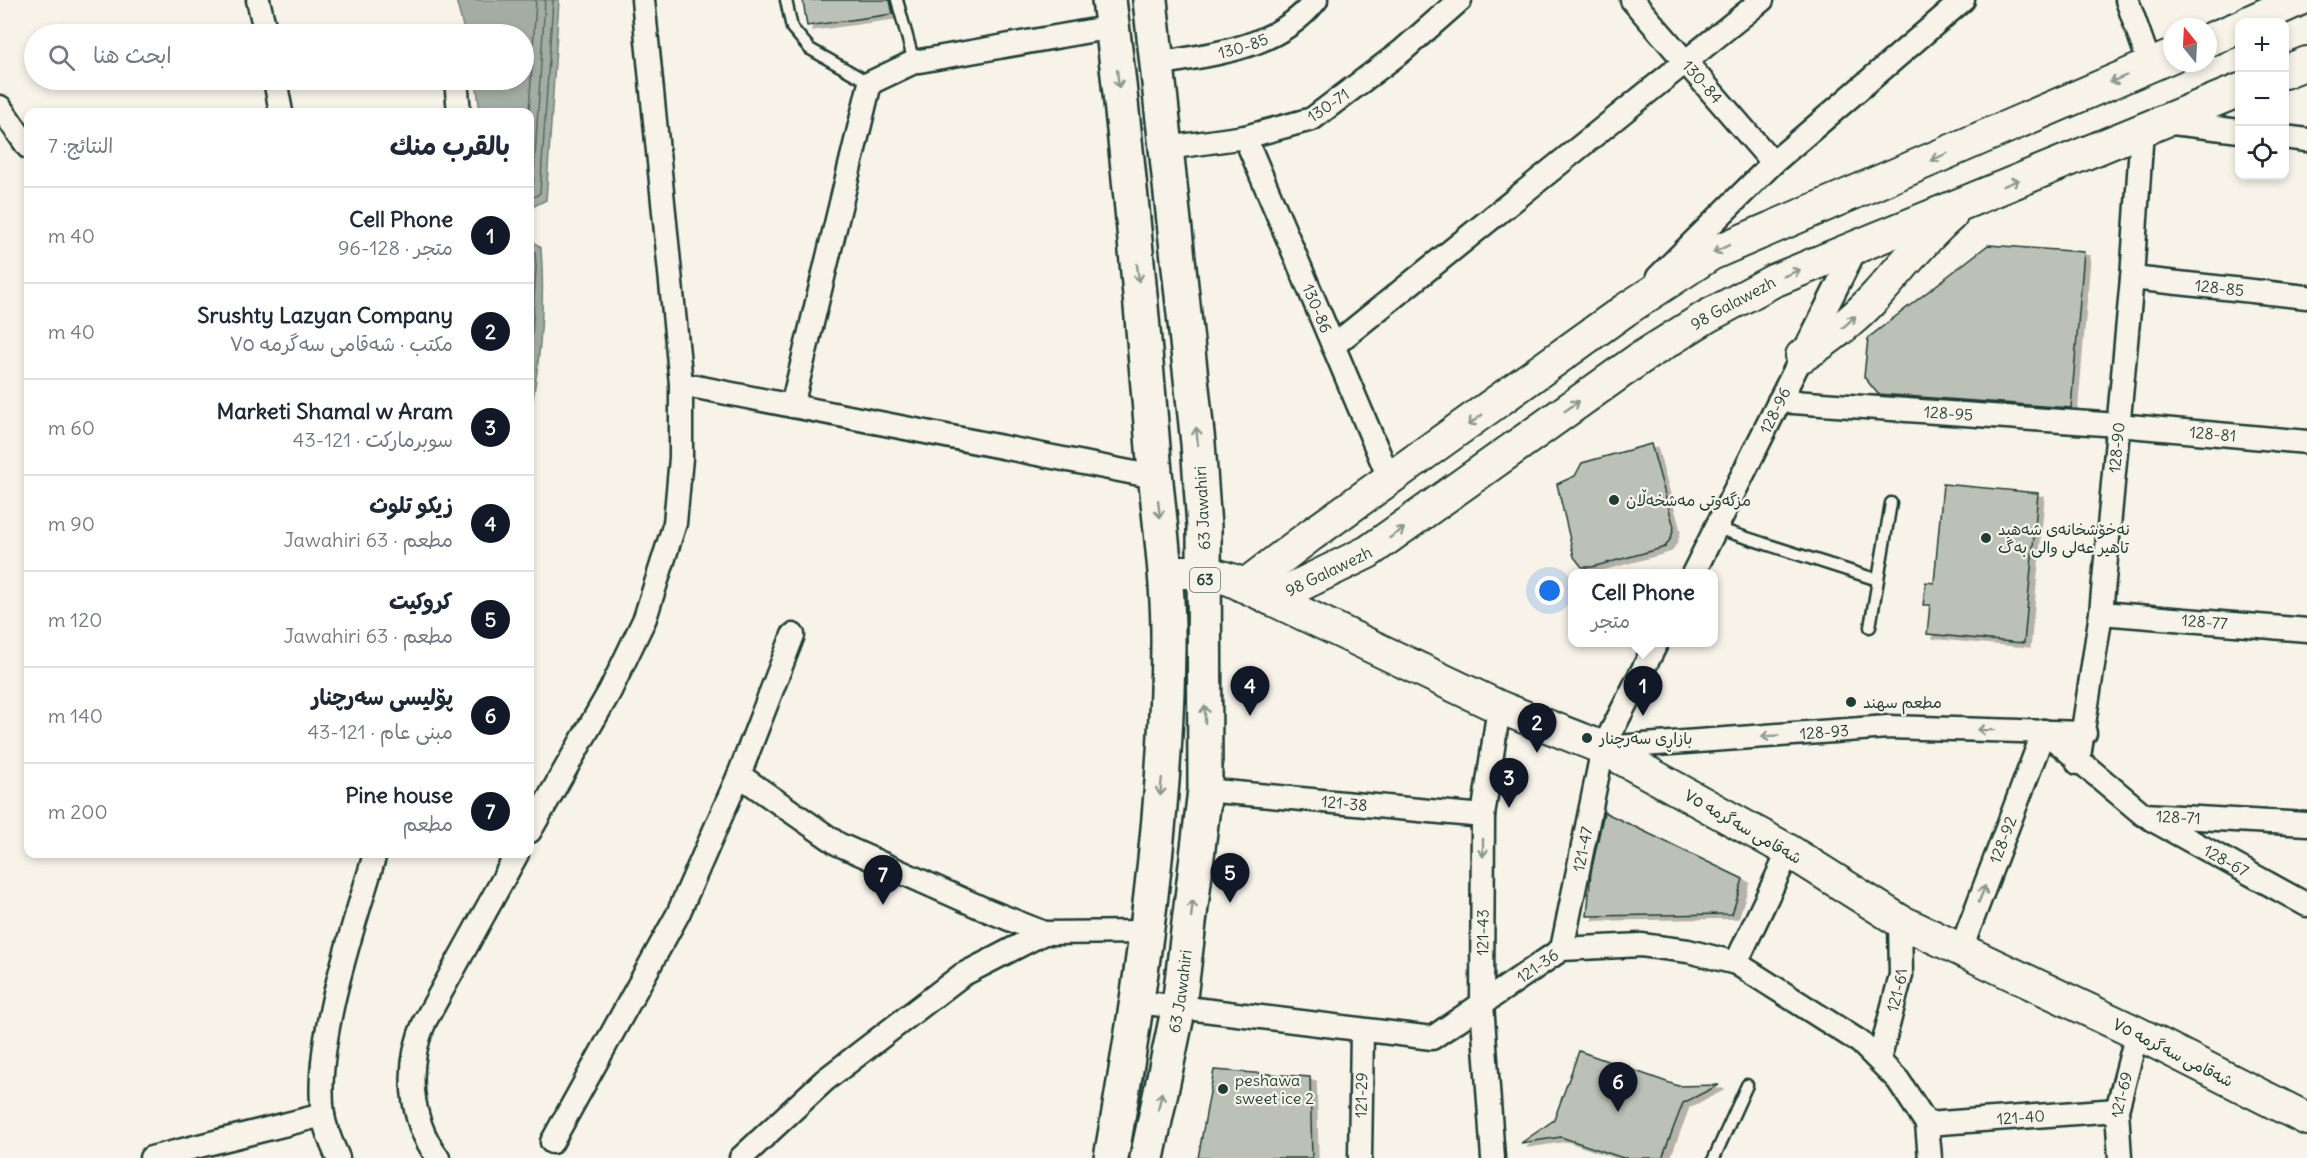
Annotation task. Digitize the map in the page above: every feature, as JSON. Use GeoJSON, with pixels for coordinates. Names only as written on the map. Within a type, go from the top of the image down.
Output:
{"type":"FeatureCollection","features":[{"type":"Feature","properties":{"kind":"main road","name":"63 Jawahiri"},"geometry":{"type":"LineString","coordinates":[[1148,1158],[1179,1006],[1205,790],[1205,572],[1198,443],[1150,0]]}},
{"type":"Feature","properties":{"kind":"main road"},"geometry":{"type":"LineString","coordinates":[[2258,18],[2298,0]]}},
{"type":"Feature","properties":{"kind":"main road","name":"63"},"geometry":{"type":"LineString","coordinates":[[1111,14],[1140,285],[1155,477],[1166,572],[1168,645],[1165,739],[1148,932],[1111,1158]]}},
{"type":"Feature","properties":{"kind":"main road"},"geometry":{"type":"LineString","coordinates":[[2217,36],[2235,29]]}},
{"type":"Feature","properties":{"kind":"main road","name":"98 Galawezh"},"geometry":{"type":"LineString","coordinates":[[1258,593],[1390,480],[1625,310],[1710,254],[2161,61]]}},
{"type":"Feature","properties":{"kind":"main road"},"geometry":{"type":"LineString","coordinates":[[2289,70],[2307,63]]}},
{"type":"Feature","properties":{"kind":"main road","name":"98 Galawezh"},"geometry":{"type":"LineString","coordinates":[[1258,593],[1368,552],[1529,435],[1639,359],[1706,317],[1773,281],[2235,92]]}},
{"type":"Feature","properties":{"kind":"main road"},"geometry":{"type":"LineString","coordinates":[[1843,199],[1857,246]]}},
{"type":"Feature","properties":{"kind":"main road"},"geometry":{"type":"LineString","coordinates":[[1802,356],[1830,339],[1853,319],[1923,240],[1969,200]]}},
{"type":"Feature","properties":{"kind":"main road"},"geometry":{"type":"LineString","coordinates":[[1502,400],[1529,435]]}},
{"type":"Feature","properties":{"kind":"main road","name":"شەقامی سەگرمە ٧٥"},"geometry":{"type":"LineString","coordinates":[[1166,572],[1205,572],[1258,593],[1499,707],[1603,748],[1789,851],[1900,921],[2137,1033],[2307,1119]]}},
{"type":"Feature","properties":{"kind":"street"},"geometry":{"type":"LineString","coordinates":[[258,0],[264,24]]}},
{"type":"Feature","properties":{"kind":"street"},"geometry":{"type":"LineString","coordinates":[[534,824],[609,691],[645,618],[675,523],[681,458],[681,384],[643,0]]}},
{"type":"Feature","properties":{"kind":"street","name":"130-85"},"geometry":{"type":"LineString","coordinates":[[1158,64],[1231,50],[1273,37],[1301,18],[1316,0]]}},
{"type":"Feature","properties":{"kind":"street","name":"130-71"},"geometry":{"type":"LineString","coordinates":[[1167,148],[1245,137],[1312,119],[1402,51],[1460,0]]}},
{"type":"Feature","properties":{"kind":"street","name":"130-84"},"geometry":{"type":"LineString","coordinates":[[1632,0],[1773,163]]}},
{"type":"Feature","properties":{"kind":"street"},"geometry":{"type":"LineString","coordinates":[[1333,346],[1762,0]]}},
{"type":"Feature","properties":{"kind":"street"},"geometry":{"type":"LineString","coordinates":[[1625,310],[1773,163],[1963,0]]}},
{"type":"Feature","properties":{"kind":"street"},"geometry":{"type":"LineString","coordinates":[[2127,0],[2161,61]]}},
{"type":"Feature","properties":{"kind":"street"},"geometry":{"type":"LineString","coordinates":[[792,406],[870,83],[914,62],[1111,14]]}},
{"type":"Feature","properties":{"kind":"street"},"geometry":{"type":"LineString","coordinates":[[277,90],[280,108]]}},
{"type":"Feature","properties":{"kind":"street"},"geometry":{"type":"LineString","coordinates":[[457,90],[459,108]]}},
{"type":"Feature","properties":{"kind":"street"},"geometry":{"type":"LineString","coordinates":[[0,107],[24,141]]}},
{"type":"Feature","properties":{"kind":"street"},"geometry":{"type":"LineString","coordinates":[[2152,126],[2235,131]]}},
{"type":"Feature","properties":{"kind":"street","name":"128-90"},"geometry":{"type":"LineString","coordinates":[[2078,763],[2085,733],[2101,613],[2132,278],[2152,126]]}},
{"type":"Feature","properties":{"kind":"street","name":"130-86"},"geometry":{"type":"LineString","coordinates":[[1245,137],[1390,480]]}},
{"type":"Feature","properties":{"kind":"street"},"geometry":{"type":"LineString","coordinates":[[2289,138],[2307,140]]}},
{"type":"Feature","properties":{"kind":"street","name":"128-96"},"geometry":{"type":"LineString","coordinates":[[1695,569],[1857,246]]}},
{"type":"Feature","properties":{"kind":"street","name":"128-85"},"geometry":{"type":"LineString","coordinates":[[2132,278],[2307,297]]}},
{"type":"Feature","properties":{"kind":"street"},"geometry":{"type":"LineString","coordinates":[[681,384],[1155,477]]}},
{"type":"Feature","properties":{"kind":"street","name":"128-95"},"geometry":{"type":"LineString","coordinates":[[1779,401],[2118,425]]}},
{"type":"Feature","properties":{"kind":"street","name":"128-81"},"geometry":{"type":"LineString","coordinates":[[2118,425],[2307,442]]}},
{"type":"Feature","properties":{"kind":"street","name":"128-77"},"geometry":{"type":"LineString","coordinates":[[2101,613],[2307,630]]}},
{"type":"Feature","properties":{"kind":"street"},"geometry":{"type":"LineString","coordinates":[[552,1142],[678,914],[739,775],[793,636]]}},
{"type":"Feature","properties":{"kind":"street"},"geometry":{"type":"LineString","coordinates":[[1603,748],[1654,647]]}},
{"type":"Feature","properties":{"kind":"street","name":"121-43"},"geometry":{"type":"LineString","coordinates":[[1493,1158],[1482,1004],[1483,816],[1499,707]]}},
{"type":"Feature","properties":{"kind":"street","name":"128-93"},"geometry":{"type":"LineString","coordinates":[[1603,748],[1888,727],[2085,733]]}},
{"type":"Feature","properties":{"kind":"street","name":"128-71"},"geometry":{"type":"LineString","coordinates":[[2044,731],[2078,763],[2144,815],[2307,824]]}},
{"type":"Feature","properties":{"kind":"street","name":"128-92"},"geometry":{"type":"LineString","coordinates":[[1961,949],[2044,731]]}},
{"type":"Feature","properties":{"kind":"street","name":"121-47"},"geometry":{"type":"LineString","coordinates":[[1562,949],[1603,748]]}},
{"type":"Feature","properties":{"kind":"street"},"geometry":{"type":"LineString","coordinates":[[739,775],[838,844],[1044,933],[1148,932]]}},
{"type":"Feature","properties":{"kind":"street","name":"121-38"},"geometry":{"type":"LineString","coordinates":[[1205,790],[1483,816]]}},
{"type":"Feature","properties":{"kind":"street","name":"128-67"},"geometry":{"type":"LineString","coordinates":[[2144,815],[2307,905]]}},
{"type":"Feature","properties":{"kind":"street"},"geometry":{"type":"LineString","coordinates":[[1736,963],[1789,851]]}},
{"type":"Feature","properties":{"kind":"street"},"geometry":{"type":"LineString","coordinates":[[338,1158],[323,1115],[322,1072],[327,1037],[346,954],[374,858]]}},
{"type":"Feature","properties":{"kind":"street"},"geometry":{"type":"LineString","coordinates":[[438,1158],[423,1134],[414,1101],[412,1083],[416,1046],[424,1021],[515,858]]}},
{"type":"Feature","properties":{"kind":"street","name":"121-61"},"geometry":{"type":"LineString","coordinates":[[1879,1060],[1901,975],[1900,921]]}},
{"type":"Feature","properties":{"kind":"street"},"geometry":{"type":"LineString","coordinates":[[741,1158],[825,1080],[962,975],[1044,933]]}},
{"type":"Feature","properties":{"kind":"street","name":"121-36"},"geometry":{"type":"LineString","coordinates":[[1138,1002],[1432,1038],[1562,949],[1641,945],[1688,951],[1736,963],[1860,1042],[1898,1080],[1927,1124]]}},
{"type":"Feature","properties":{"kind":"street","name":"121-29"},"geometry":{"type":"LineString","coordinates":[[1360,1158],[1362,1031]]}},
{"type":"Feature","properties":{"kind":"street","name":"121-69"},"geometry":{"type":"LineString","coordinates":[[2120,1158],[2117,1110],[2137,1033]]}},
{"type":"Feature","properties":{"kind":"street","name":"121-40"},"geometry":{"type":"LineString","coordinates":[[1927,1124],[2117,1110]]}},
{"type":"Feature","properties":{"kind":"street"},"geometry":{"type":"LineString","coordinates":[[151,1158],[323,1115]]}},
{"type":"Feature","properties":{"kind":"street"},"geometry":{"type":"LineString","coordinates":[[1927,1124],[1930,1158]]}},
{"type":"Feature","properties":{"kind":"lane"},"geometry":{"type":"LineString","coordinates":[[786,0],[792,28],[810,49],[870,83]]}},
{"type":"Feature","properties":{"kind":"lane"},"geometry":{"type":"LineString","coordinates":[[897,0],[914,62]]}},
{"type":"Feature","properties":{"kind":"lane"},"geometry":{"type":"LineString","coordinates":[[1870,627],[1891,503]]}},
{"type":"Feature","properties":{"kind":"lane"},"geometry":{"type":"LineString","coordinates":[[1716,528],[1878,580]]}},
{"type":"Feature","properties":{"kind":"lane"},"geometry":{"type":"LineString","coordinates":[[1714,1158],[1747,1085]]}},
{"type":"Feature","properties":{"kind":"water"},"geometry":{"type":"Polygon","coordinates":[[[456,0],[559,0],[546,200],[534,206],[534,108],[480,108],[477,90],[534,90],[534,24],[462,24],[456,0]]]}},
{"type":"Feature","properties":{"kind":"water"},"geometry":{"type":"Polygon","coordinates":[[[534,242],[541,248],[542,290],[534,389],[534,242]]]}},
{"type":"Feature","properties":{"kind":"building"},"geometry":{"type":"Polygon","coordinates":[[[803,0],[890,0],[893,14],[807,26],[803,0]]]}},
{"type":"Feature","properties":{"kind":"building"},"geometry":{"type":"Polygon","coordinates":[[[1988,245],[2084,252],[2071,408],[1878,394],[1864,377],[1868,338],[1988,245]]]}},
{"type":"Feature","properties":{"kind":"building","name":"مزگەوتی مەشخەڵان"},"geometry":{"type":"Polygon","coordinates":[[[1651,444],[1674,527],[1671,538],[1665,547],[1592,567],[1582,567],[1574,557],[1557,484],[1575,476],[1582,463],[1651,444]]]}},
{"type":"Feature","properties":{"kind":"building","name":"نەخۆشخانەی شەهید تاهیر عەلی والی بەگ"},"geometry":{"type":"Polygon","coordinates":[[[1943,484],[2038,493],[2024,643],[1927,634],[1930,605],[1923,605],[1926,582],[1934,583],[1943,484]]]}},
{"type":"Feature","properties":{"kind":"building"},"geometry":{"type":"Polygon","coordinates":[[[1604,812],[1743,879],[1732,914],[1587,916],[1591,872],[1604,812]]]}},
{"type":"Feature","properties":{"kind":"building"},"geometry":{"type":"Polygon","coordinates":[[[1579,1051],[1678,1086],[1719,1085],[1683,1103],[1662,1158],[1623,1158],[1561,1137],[1521,1143],[1554,1120],[1579,1051]]]}},
{"type":"Feature","properties":{"kind":"building"},"geometry":{"type":"Polygon","coordinates":[[[1214,1070],[1310,1077],[1312,1158],[1198,1158],[1214,1070]]]}},
{"type":"Feature","properties":{"kind":"place","name":"مزگەوتی مەشخەڵان"},"geometry":{"type":"Point","coordinates":[1614,500]}},
{"type":"Feature","properties":{"kind":"place","name":"نەخۆشخانەی شەهید تاهیر عەلی والی بەگ"},"geometry":{"type":"Point","coordinates":[1986,538]}},
{"type":"Feature","properties":{"kind":"place","name":"مطعم سهند"},"geometry":{"type":"Point","coordinates":[1851,702]}},
{"type":"Feature","properties":{"kind":"place","name":"زيكو تلوث"},"geometry":{"type":"Point","coordinates":[1250,716]}},
{"type":"Feature","properties":{"kind":"place","name":"Cell Phone"},"geometry":{"type":"Point","coordinates":[1643,716]}},
{"type":"Feature","properties":{"kind":"place","name":"بازاڕی سەرچنار"},"geometry":{"type":"Point","coordinates":[1587,738]}},
{"type":"Feature","properties":{"kind":"place","name":"Srushty Lazyan Company"},"geometry":{"type":"Point","coordinates":[1537,753]}},
{"type":"Feature","properties":{"kind":"place","name":"Marketi Shamal w Aram"},"geometry":{"type":"Point","coordinates":[1509,808]}},
{"type":"Feature","properties":{"kind":"place","name":"كروكيت"},"geometry":{"type":"Point","coordinates":[1230,903]}},
{"type":"Feature","properties":{"kind":"place","name":"Pine house"},"geometry":{"type":"Point","coordinates":[883,905]}},
{"type":"Feature","properties":{"kind":"place","name":"peshawa sweet ice 2"},"geometry":{"type":"Point","coordinates":[1223,1089]}},
{"type":"Feature","properties":{"kind":"place","name":"پۆلیسی سەرچنار"},"geometry":{"type":"Point","coordinates":[1618,1112]}}]}
